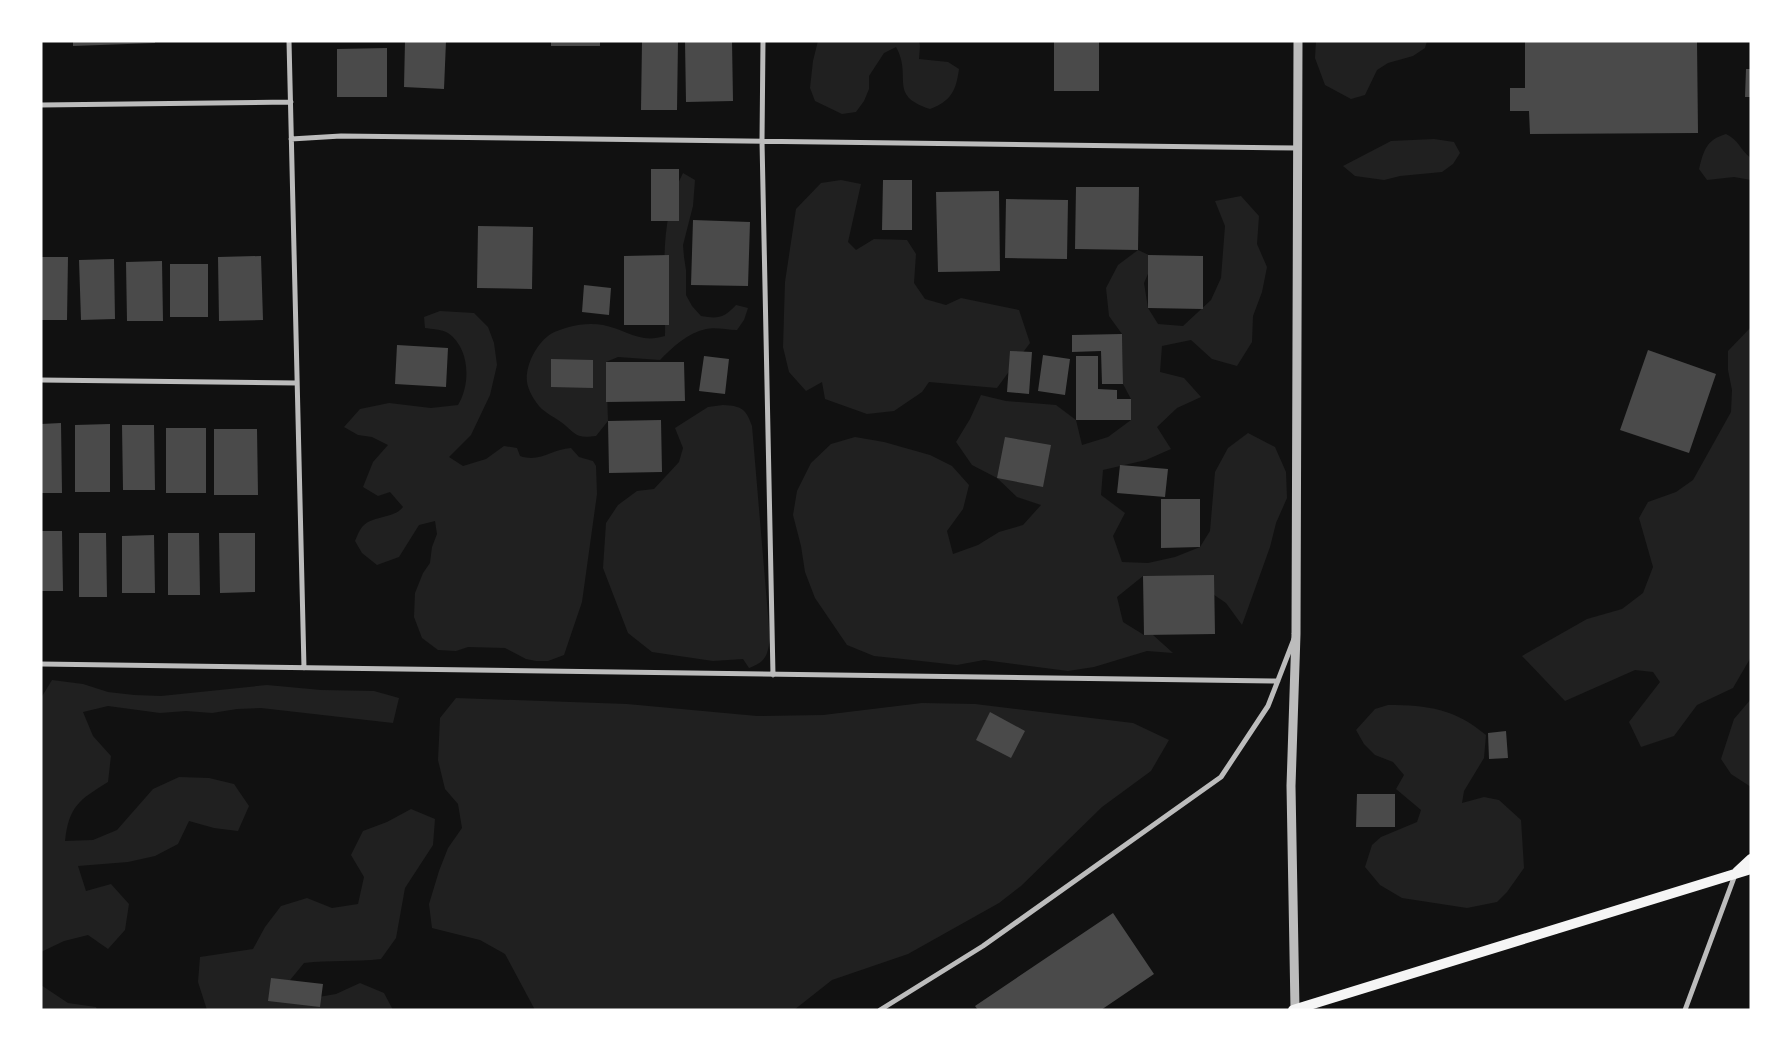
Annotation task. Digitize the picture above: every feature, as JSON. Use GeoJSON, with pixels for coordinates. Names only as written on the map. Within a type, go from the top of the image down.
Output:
{"type":"FeatureCollection","features":[{"type":"Feature","properties":{"kind":"main road"},"geometry":{"type":"LineString","coordinates":[[1735,874],[1751,859]]}},
{"type":"Feature","properties":{"kind":"main road"},"geometry":{"type":"LineString","coordinates":[[1294,1009],[1751,870]]}},
{"type":"Feature","properties":{"kind":"street"},"geometry":{"type":"LineString","coordinates":[[290,41],[304,668]]}},
{"type":"Feature","properties":{"kind":"street"},"geometry":{"type":"LineString","coordinates":[[763,41],[762,141],[773,675]]}},
{"type":"Feature","properties":{"kind":"street"},"geometry":{"type":"LineString","coordinates":[[1294,1009],[1291,786],[1296,634],[1298,41]]}},
{"type":"Feature","properties":{"kind":"street"},"geometry":{"type":"LineString","coordinates":[[41,105],[291,102]]}},
{"type":"Feature","properties":{"kind":"street"},"geometry":{"type":"LineString","coordinates":[[291,139],[341,136],[1298,148]]}},
{"type":"Feature","properties":{"kind":"street"},"geometry":{"type":"LineString","coordinates":[[41,380],[297,383]]}},
{"type":"Feature","properties":{"kind":"street"},"geometry":{"type":"LineString","coordinates":[[880,1010],[983,946],[1221,778],[1268,706],[1296,634]]}},
{"type":"Feature","properties":{"kind":"street"},"geometry":{"type":"LineString","coordinates":[[41,664],[1278,681]]}},
{"type":"Feature","properties":{"kind":"street"},"geometry":{"type":"LineString","coordinates":[[1685,1010],[1735,874]]}},
{"type":"Feature","properties":{"kind":"shaded area"},"geometry":{"type":"Polygon","coordinates":[[[818,41],[919,41],[919,59],[948,62],[959,69],[956,83],[948,99],[937,106],[930,109],[917,104],[909,98],[905,91],[901,58],[896,47],[884,53],[869,76],[869,89],[864,101],[856,112],[842,114],[815,101],[810,88],[813,61],[818,41]]]}},
{"type":"Feature","properties":{"kind":"shaded area"},"geometry":{"type":"Polygon","coordinates":[[[1316,41],[1427,41],[1425,48],[1413,56],[1388,63],[1377,70],[1365,95],[1351,99],[1325,85],[1315,58],[1316,41]]]}},
{"type":"Feature","properties":{"kind":"shaded area"},"geometry":{"type":"Polygon","coordinates":[[[1726,134],[1734,139],[1751,158],[1751,180],[1734,177],[1707,180],[1699,169],[1710,143],[1719,136],[1726,134]]]}},
{"type":"Feature","properties":{"kind":"shaded area"},"geometry":{"type":"Polygon","coordinates":[[[1434,139],[1454,142],[1460,153],[1453,164],[1442,172],[1400,176],[1384,180],[1355,176],[1343,166],[1391,141],[1434,139]]]}},
{"type":"Feature","properties":{"kind":"shaded area"},"geometry":{"type":"Polygon","coordinates":[[[683,173],[695,180],[693,206],[683,245],[686,295],[692,306],[701,316],[724,315],[736,305],[748,308],[744,320],[737,330],[710,328],[699,331],[687,337],[660,360],[618,357],[606,362],[608,421],[596,436],[579,436],[544,411],[535,401],[527,382],[530,363],[536,350],[548,336],[556,331],[573,326],[599,324],[641,337],[656,338],[665,336],[664,274],[666,232],[669,212],[683,173]]]}},
{"type":"Feature","properties":{"kind":"shaded area"},"geometry":{"type":"Polygon","coordinates":[[[841,180],[861,184],[848,242],[856,250],[874,239],[907,240],[916,254],[914,283],[925,299],[946,305],[961,298],[1019,310],[1030,343],[997,388],[929,382],[922,392],[894,411],[867,414],[825,399],[822,382],[806,391],[789,372],[783,347],[785,282],[796,209],[821,183],[841,180]]]}},
{"type":"Feature","properties":{"kind":"shaded area"},"geometry":{"type":"Polygon","coordinates":[[[1241,196],[1259,216],[1257,244],[1267,267],[1262,292],[1253,316],[1252,342],[1237,366],[1212,359],[1191,340],[1162,346],[1160,372],[1184,378],[1201,397],[1177,408],[1157,427],[1171,449],[1146,460],[1103,470],[1101,495],[1125,513],[1113,536],[1122,562],[1148,563],[1175,557],[1200,547],[1210,531],[1215,472],[1228,448],[1248,433],[1275,447],[1286,472],[1287,498],[1276,523],[1270,547],[1242,625],[1226,603],[1201,586],[1143,576],[1117,597],[1123,622],[1144,635],[1153,635],[1173,653],[1147,651],[1094,667],[1068,671],[984,660],[957,665],[874,656],[847,645],[815,598],[805,572],[793,515],[797,491],[811,463],[831,444],[855,437],[884,442],[930,455],[952,466],[969,485],[963,509],[947,531],[953,554],[978,545],[999,532],[1023,525],[1041,505],[1017,497],[997,478],[972,465],[956,442],[970,419],[981,395],[1006,401],[1056,405],[1076,420],[1082,445],[1108,437],[1131,420],[1131,399],[1123,384],[1122,334],[1109,316],[1106,288],[1118,265],[1138,250],[1155,258],[1144,283],[1148,308],[1158,324],[1183,326],[1211,300],[1221,278],[1225,226],[1215,201],[1241,196]]]}},
{"type":"Feature","properties":{"kind":"shaded area"},"geometry":{"type":"Polygon","coordinates":[[[440,311],[474,313],[488,327],[494,343],[497,365],[490,395],[471,435],[449,457],[463,466],[486,459],[504,446],[517,448],[520,456],[527,458],[540,457],[571,448],[579,457],[593,461],[596,466],[597,494],[582,602],[564,655],[548,661],[526,659],[505,648],[468,647],[456,651],[438,650],[422,638],[414,617],[415,593],[423,573],[430,563],[432,547],[437,534],[435,521],[419,525],[399,557],[377,565],[362,553],[355,541],[363,526],[373,520],[399,511],[403,507],[390,492],[378,496],[363,487],[373,462],[388,445],[372,437],[358,435],[344,427],[360,409],[389,403],[431,408],[458,405],[462,396],[465,387],[466,367],[461,348],[448,333],[425,328],[424,317],[440,311]]]}},
{"type":"Feature","properties":{"kind":"shaded area"},"geometry":{"type":"Polygon","coordinates":[[[1751,327],[1751,657],[1733,688],[1697,705],[1674,736],[1641,747],[1629,722],[1660,682],[1653,672],[1635,670],[1565,701],[1522,656],[1587,619],[1622,609],[1643,593],[1653,567],[1639,518],[1648,502],[1676,492],[1693,480],[1731,412],[1732,390],[1728,370],[1728,351],[1751,327]]]}},
{"type":"Feature","properties":{"kind":"shaded area"},"geometry":{"type":"Polygon","coordinates":[[[735,406],[745,412],[752,426],[770,639],[765,658],[749,668],[743,659],[713,661],[652,652],[628,633],[603,568],[606,523],[618,505],[637,491],[654,489],[679,462],[683,448],[675,428],[708,407],[735,406]]]}},
{"type":"Feature","properties":{"kind":"shaded area"},"geometry":{"type":"Polygon","coordinates":[[[52,680],[83,684],[108,692],[134,695],[161,696],[267,685],[321,690],[374,691],[399,698],[393,723],[261,708],[212,713],[186,711],[160,713],[108,706],[83,712],[93,736],[111,756],[108,782],[77,805],[69,820],[65,841],[93,840],[117,830],[153,789],[179,777],[209,778],[234,784],[249,806],[238,831],[214,828],[189,821],[178,844],[155,856],[128,862],[78,866],[86,891],[111,884],[129,904],[125,930],[108,949],[88,935],[64,941],[41,952],[41,698],[52,680]]]}},
{"type":"Feature","properties":{"kind":"shaded area"},"geometry":{"type":"Polygon","coordinates":[[[456,698],[627,704],[757,716],[823,715],[922,703],[975,704],[1133,723],[1169,740],[1151,771],[1102,807],[1021,886],[999,903],[908,954],[832,980],[794,1010],[535,1010],[505,954],[480,940],[432,928],[429,904],[448,848],[462,828],[458,804],[445,789],[438,760],[440,718],[456,698]]]}},
{"type":"Feature","properties":{"kind":"shaded area"},"geometry":{"type":"Polygon","coordinates":[[[1751,699],[1751,787],[1731,774],[1721,759],[1734,719],[1751,699]]]}},
{"type":"Feature","properties":{"kind":"shaded area"},"geometry":{"type":"Polygon","coordinates":[[[1388,705],[1416,706],[1440,710],[1463,719],[1486,735],[1484,758],[1464,791],[1462,803],[1484,797],[1499,800],[1521,820],[1524,868],[1507,892],[1497,902],[1467,908],[1402,898],[1380,885],[1365,867],[1372,845],[1381,837],[1417,822],[1421,810],[1396,789],[1404,775],[1393,762],[1375,755],[1364,744],[1356,730],[1375,709],[1388,705]]]}},
{"type":"Feature","properties":{"kind":"shaded area"},"geometry":{"type":"Polygon","coordinates":[[[411,809],[435,819],[433,845],[405,888],[396,938],[381,959],[304,963],[286,985],[307,999],[336,994],[360,983],[384,993],[393,1010],[207,1010],[198,982],[200,957],[253,949],[265,927],[281,906],[307,898],[332,908],[358,904],[364,877],[351,855],[363,831],[387,822],[411,809]]]}},
{"type":"Feature","properties":{"kind":"shaded area"},"geometry":{"type":"Polygon","coordinates":[[[41,985],[68,1003],[96,1007],[97,1010],[41,1010],[41,985]]]}},
{"type":"Feature","properties":{"kind":"building"},"geometry":{"type":"Polygon","coordinates":[[[73,41],[155,41],[155,43],[73,46],[73,41]]]}},
{"type":"Feature","properties":{"kind":"building"},"geometry":{"type":"Polygon","coordinates":[[[405,41],[446,41],[444,89],[404,87],[405,41]]]}},
{"type":"Feature","properties":{"kind":"building"},"geometry":{"type":"Polygon","coordinates":[[[551,41],[600,41],[600,46],[551,46],[551,41]]]}},
{"type":"Feature","properties":{"kind":"building"},"geometry":{"type":"Polygon","coordinates":[[[642,41],[678,41],[677,110],[641,110],[642,41]]]}},
{"type":"Feature","properties":{"kind":"building"},"geometry":{"type":"Polygon","coordinates":[[[685,41],[732,41],[733,101],[686,102],[685,41]]]}},
{"type":"Feature","properties":{"kind":"building"},"geometry":{"type":"Polygon","coordinates":[[[1054,41],[1099,41],[1099,91],[1054,91],[1054,41]]]}},
{"type":"Feature","properties":{"kind":"building"},"geometry":{"type":"Polygon","coordinates":[[[1525,41],[1697,41],[1698,133],[1530,134],[1529,111],[1510,111],[1510,88],[1525,88],[1525,41]]]}},
{"type":"Feature","properties":{"kind":"building"},"geometry":{"type":"Polygon","coordinates":[[[387,48],[387,97],[337,97],[337,49],[387,48]]]}},
{"type":"Feature","properties":{"kind":"building"},"geometry":{"type":"Polygon","coordinates":[[[1746,69],[1751,69],[1751,97],[1745,97],[1746,69]]]}},
{"type":"Feature","properties":{"kind":"building"},"geometry":{"type":"Polygon","coordinates":[[[651,169],[679,169],[679,221],[651,221],[651,169]]]}},
{"type":"Feature","properties":{"kind":"building"},"geometry":{"type":"Polygon","coordinates":[[[883,180],[912,180],[912,230],[882,230],[883,180]]]}},
{"type":"Feature","properties":{"kind":"building"},"geometry":{"type":"Polygon","coordinates":[[[1076,187],[1139,187],[1138,250],[1075,249],[1076,187]]]}},
{"type":"Feature","properties":{"kind":"building"},"geometry":{"type":"Polygon","coordinates":[[[999,191],[1000,271],[938,272],[936,192],[999,191]]]}},
{"type":"Feature","properties":{"kind":"building"},"geometry":{"type":"Polygon","coordinates":[[[1006,199],[1068,200],[1067,259],[1005,258],[1006,199]]]}},
{"type":"Feature","properties":{"kind":"building"},"geometry":{"type":"Polygon","coordinates":[[[693,220],[750,222],[748,286],[691,285],[693,220]]]}},
{"type":"Feature","properties":{"kind":"building"},"geometry":{"type":"Polygon","coordinates":[[[478,226],[533,227],[532,289],[477,288],[478,226]]]}},
{"type":"Feature","properties":{"kind":"building"},"geometry":{"type":"Polygon","coordinates":[[[669,255],[669,325],[624,325],[624,256],[669,255]]]}},
{"type":"Feature","properties":{"kind":"building"},"geometry":{"type":"Polygon","coordinates":[[[1148,255],[1203,256],[1203,309],[1148,308],[1148,255]]]}},
{"type":"Feature","properties":{"kind":"building"},"geometry":{"type":"Polygon","coordinates":[[[261,256],[263,320],[219,321],[218,257],[261,256]]]}},
{"type":"Feature","properties":{"kind":"building"},"geometry":{"type":"Polygon","coordinates":[[[41,257],[68,257],[67,320],[41,320],[41,257]]]}},
{"type":"Feature","properties":{"kind":"building"},"geometry":{"type":"Polygon","coordinates":[[[114,259],[115,319],[81,320],[79,260],[114,259]]]}},
{"type":"Feature","properties":{"kind":"building"},"geometry":{"type":"Polygon","coordinates":[[[162,261],[163,321],[127,321],[126,262],[162,261]]]}},
{"type":"Feature","properties":{"kind":"building"},"geometry":{"type":"Polygon","coordinates":[[[170,264],[208,264],[208,317],[170,317],[170,264]]]}},
{"type":"Feature","properties":{"kind":"building"},"geometry":{"type":"Polygon","coordinates":[[[584,285],[611,288],[609,315],[582,312],[584,285]]]}},
{"type":"Feature","properties":{"kind":"building"},"geometry":{"type":"Polygon","coordinates":[[[1122,334],[1123,384],[1102,384],[1101,351],[1072,352],[1072,335],[1122,334]]]}},
{"type":"Feature","properties":{"kind":"building"},"geometry":{"type":"Polygon","coordinates":[[[397,345],[448,348],[446,387],[395,384],[397,345]]]}},
{"type":"Feature","properties":{"kind":"building"},"geometry":{"type":"Polygon","coordinates":[[[1648,350],[1716,374],[1689,453],[1620,430],[1648,350]]]}},
{"type":"Feature","properties":{"kind":"building"},"geometry":{"type":"Polygon","coordinates":[[[1010,351],[1032,352],[1029,394],[1007,392],[1010,351]]]}},
{"type":"Feature","properties":{"kind":"building"},"geometry":{"type":"Polygon","coordinates":[[[1043,355],[1070,359],[1065,395],[1038,391],[1043,355]]]}},
{"type":"Feature","properties":{"kind":"building"},"geometry":{"type":"Polygon","coordinates":[[[704,356],[729,359],[725,394],[699,391],[704,356]]]}},
{"type":"Feature","properties":{"kind":"building"},"geometry":{"type":"Polygon","coordinates":[[[1076,356],[1098,356],[1098,389],[1117,390],[1117,399],[1131,399],[1131,420],[1076,420],[1076,356]]]}},
{"type":"Feature","properties":{"kind":"building"},"geometry":{"type":"Polygon","coordinates":[[[551,359],[593,360],[593,388],[551,387],[551,359]]]}},
{"type":"Feature","properties":{"kind":"building"},"geometry":{"type":"Polygon","coordinates":[[[606,362],[684,362],[685,401],[606,402],[606,362]]]}},
{"type":"Feature","properties":{"kind":"building"},"geometry":{"type":"Polygon","coordinates":[[[661,420],[662,472],[609,473],[608,421],[661,420]]]}},
{"type":"Feature","properties":{"kind":"building"},"geometry":{"type":"Polygon","coordinates":[[[61,423],[62,493],[41,493],[41,424],[61,423]]]}},
{"type":"Feature","properties":{"kind":"building"},"geometry":{"type":"Polygon","coordinates":[[[110,424],[110,492],[75,492],[75,425],[110,424]]]}},
{"type":"Feature","properties":{"kind":"building"},"geometry":{"type":"Polygon","coordinates":[[[122,425],[154,425],[155,490],[123,490],[122,425]]]}},
{"type":"Feature","properties":{"kind":"building"},"geometry":{"type":"Polygon","coordinates":[[[166,428],[206,428],[206,493],[166,493],[166,428]]]}},
{"type":"Feature","properties":{"kind":"building"},"geometry":{"type":"Polygon","coordinates":[[[214,429],[257,429],[258,495],[214,495],[214,429]]]}},
{"type":"Feature","properties":{"kind":"building"},"geometry":{"type":"Polygon","coordinates":[[[1005,437],[1051,445],[1043,487],[997,478],[1005,437]]]}},
{"type":"Feature","properties":{"kind":"building"},"geometry":{"type":"Polygon","coordinates":[[[1120,465],[1168,469],[1165,497],[1117,493],[1120,465]]]}},
{"type":"Feature","properties":{"kind":"building"},"geometry":{"type":"Polygon","coordinates":[[[1161,499],[1200,499],[1200,547],[1161,548],[1161,499]]]}},
{"type":"Feature","properties":{"kind":"building"},"geometry":{"type":"Polygon","coordinates":[[[41,531],[62,531],[63,591],[41,591],[41,531]]]}},
{"type":"Feature","properties":{"kind":"building"},"geometry":{"type":"Polygon","coordinates":[[[79,533],[106,533],[107,597],[79,597],[79,533]]]}},
{"type":"Feature","properties":{"kind":"building"},"geometry":{"type":"Polygon","coordinates":[[[168,533],[199,533],[200,595],[168,595],[168,533]]]}},
{"type":"Feature","properties":{"kind":"building"},"geometry":{"type":"Polygon","coordinates":[[[219,533],[255,533],[255,592],[220,593],[219,533]]]}},
{"type":"Feature","properties":{"kind":"building"},"geometry":{"type":"Polygon","coordinates":[[[154,535],[155,593],[122,593],[122,536],[154,535]]]}},
{"type":"Feature","properties":{"kind":"building"},"geometry":{"type":"Polygon","coordinates":[[[1214,575],[1215,634],[1144,635],[1143,576],[1214,575]]]}},
{"type":"Feature","properties":{"kind":"building"},"geometry":{"type":"Polygon","coordinates":[[[990,712],[1025,731],[1011,758],[976,740],[990,712]]]}},
{"type":"Feature","properties":{"kind":"building"},"geometry":{"type":"Polygon","coordinates":[[[1506,731],[1508,758],[1489,759],[1488,733],[1506,731]]]}},
{"type":"Feature","properties":{"kind":"building"},"geometry":{"type":"Polygon","coordinates":[[[1357,794],[1395,794],[1395,827],[1356,827],[1357,794]]]}},
{"type":"Feature","properties":{"kind":"building"},"geometry":{"type":"Polygon","coordinates":[[[1113,913],[1154,974],[1101,1010],[978,1010],[975,1006],[1113,913]]]}},
{"type":"Feature","properties":{"kind":"building"},"geometry":{"type":"Polygon","coordinates":[[[271,978],[323,984],[320,1007],[268,1001],[271,978]]]}}]}
